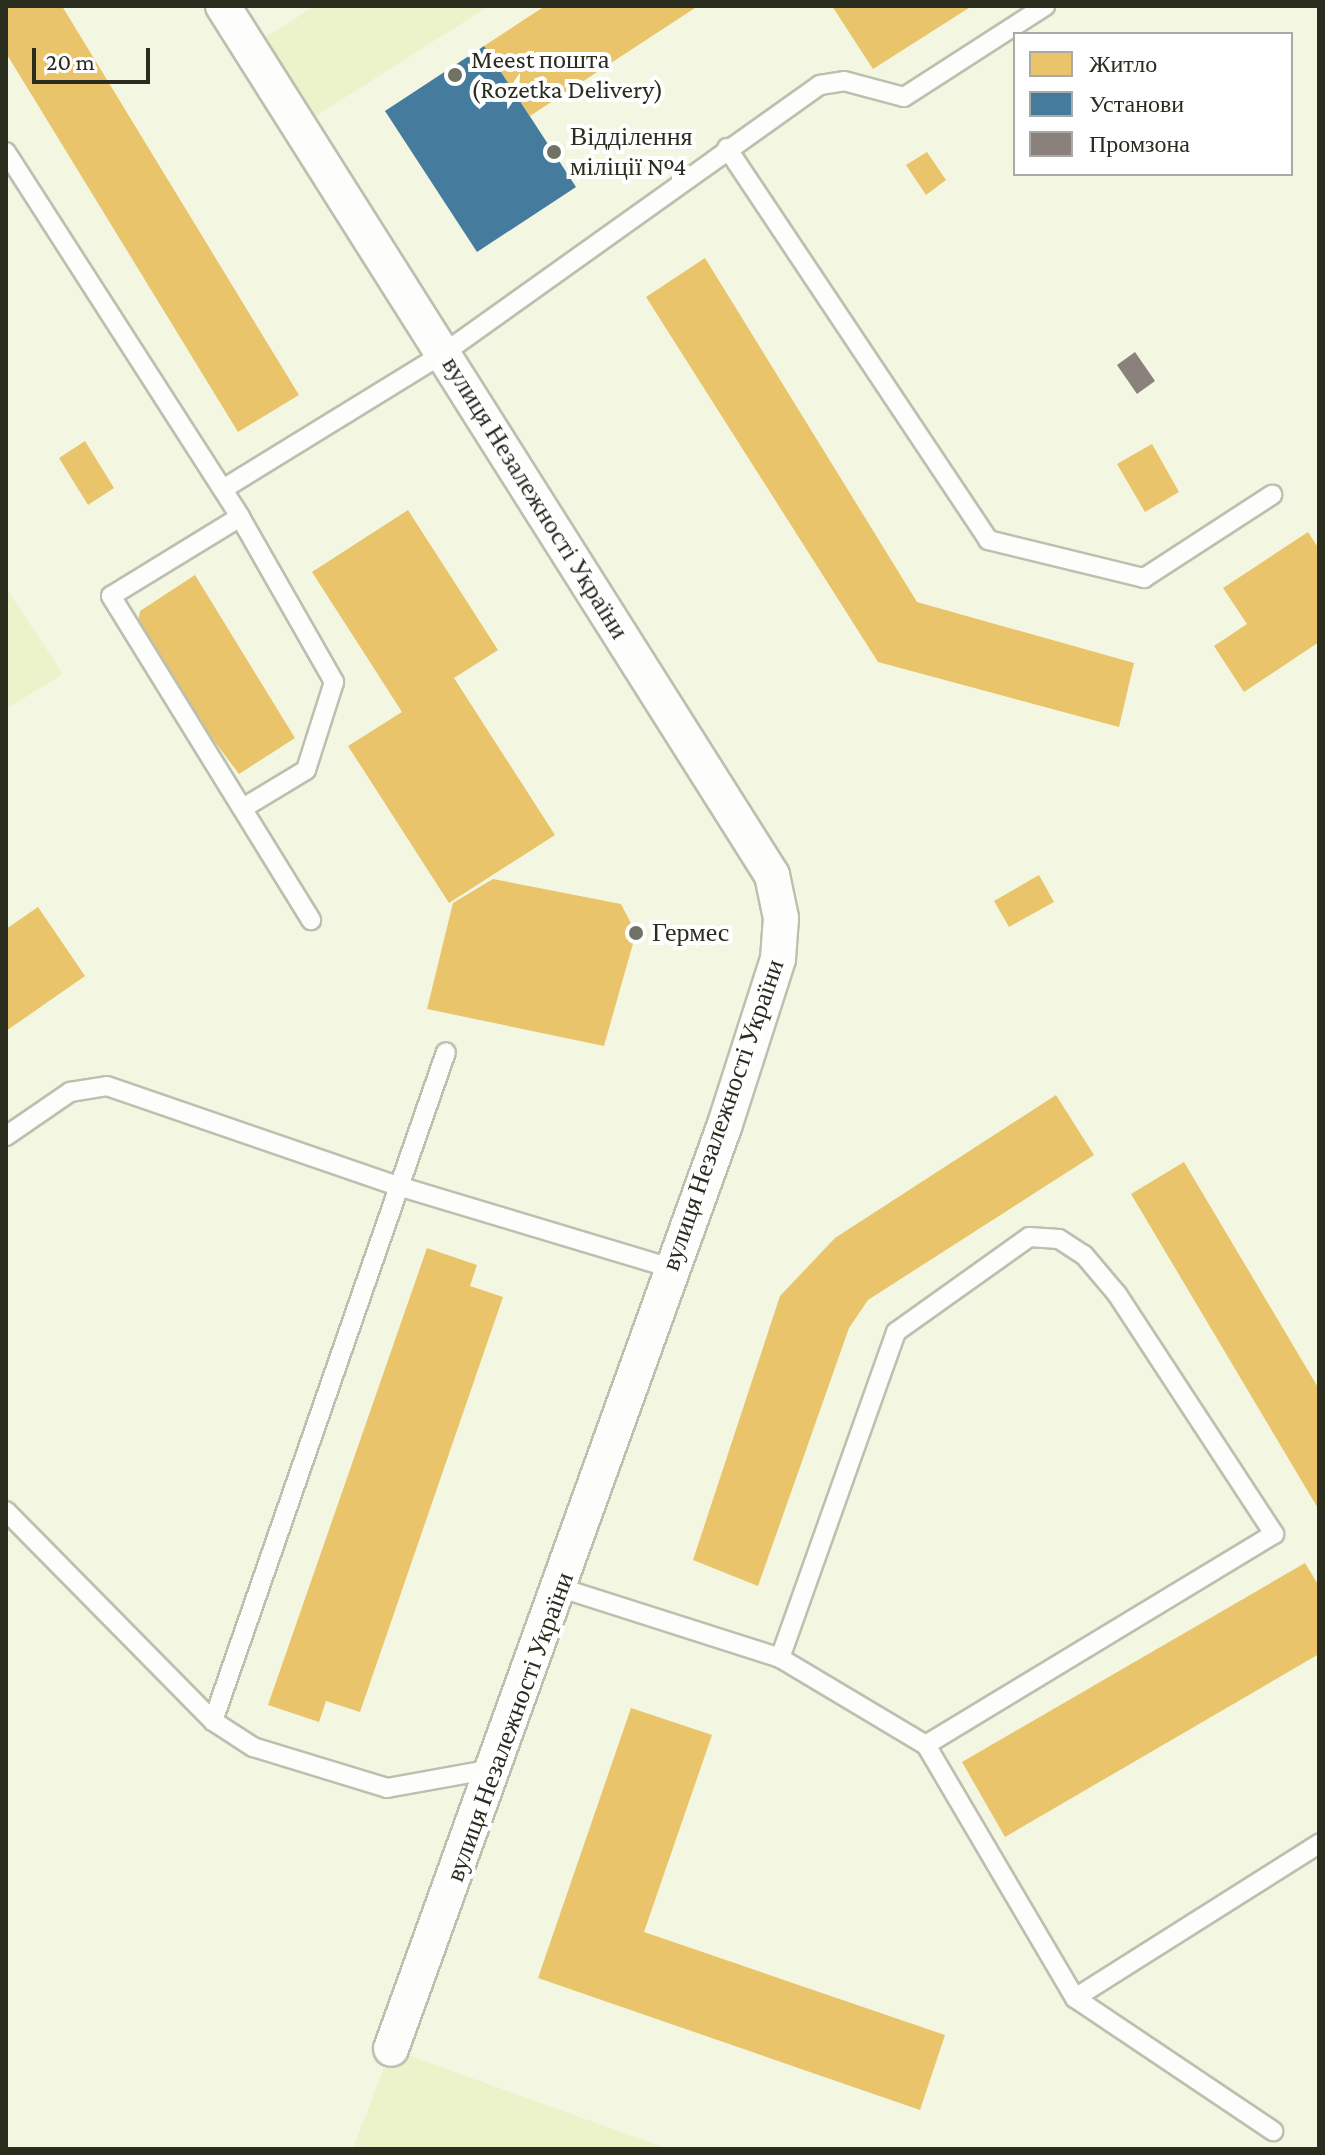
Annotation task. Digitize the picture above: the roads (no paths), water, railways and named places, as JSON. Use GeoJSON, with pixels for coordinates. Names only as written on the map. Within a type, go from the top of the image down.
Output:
{"type":"FeatureCollection","features":[{"type":"Feature","properties":{"kind":"street","name":"вулиця Незалежності України"},"geometry":{"type":"LineString","coordinates":[[223,6],[772,875],[781,918],[778,959],[672,1268],[561,1588],[391,2049]]}},
{"type":"Feature","properties":{"kind":"lane"},"geometry":{"type":"LineString","coordinates":[[223,489],[444,353],[727,148],[820,85],[844,81],[904,97],[1045,6]]}},
{"type":"Feature","properties":{"kind":"lane"},"geometry":{"type":"LineString","coordinates":[[727,148],[988,540],[1144,578],[1272,495]]}},
{"type":"Feature","properties":{"kind":"lane"},"geometry":{"type":"LineString","coordinates":[[6,152],[223,489],[334,682],[306,770],[243,808]]}},
{"type":"Feature","properties":{"kind":"lane"},"geometry":{"type":"LineString","coordinates":[[240,517],[111,596],[311,920]]}},
{"type":"Feature","properties":{"kind":"lane"},"geometry":{"type":"LineString","coordinates":[[213,1721],[446,1052]]}},
{"type":"Feature","properties":{"kind":"lane"},"geometry":{"type":"LineString","coordinates":[[6,1136],[70,1092],[107,1086],[398,1186],[672,1268]]}},
{"type":"Feature","properties":{"kind":"lane"},"geometry":{"type":"LineString","coordinates":[[780,1658],[896,1332],[1029,1237],[1059,1239],[1084,1255],[1117,1294],[1274,1534],[926,1745]]}},
{"type":"Feature","properties":{"kind":"lane"},"geometry":{"type":"LineString","coordinates":[[6,1511],[213,1721],[253,1747],[387,1788],[496,1768]]}},
{"type":"Feature","properties":{"kind":"lane"},"geometry":{"type":"LineString","coordinates":[[561,1588],[780,1658],[926,1745],[1075,1998],[1273,2131]]}},
{"type":"Feature","properties":{"kind":"lane"},"geometry":{"type":"LineString","coordinates":[[1075,1998],[1319,1844]]}},
{"type":"Feature","properties":{"kind":"place","name":"Meest пошта (Rozetka Delivery)"},"geometry":{"type":"Point","coordinates":[455,75]}},
{"type":"Feature","properties":{"kind":"place","name":"Відділення міліції №4"},"geometry":{"type":"Point","coordinates":[554,152]}},
{"type":"Feature","properties":{"kind":"place","name":"Гермес"},"geometry":{"type":"Point","coordinates":[636,933]}}]}
